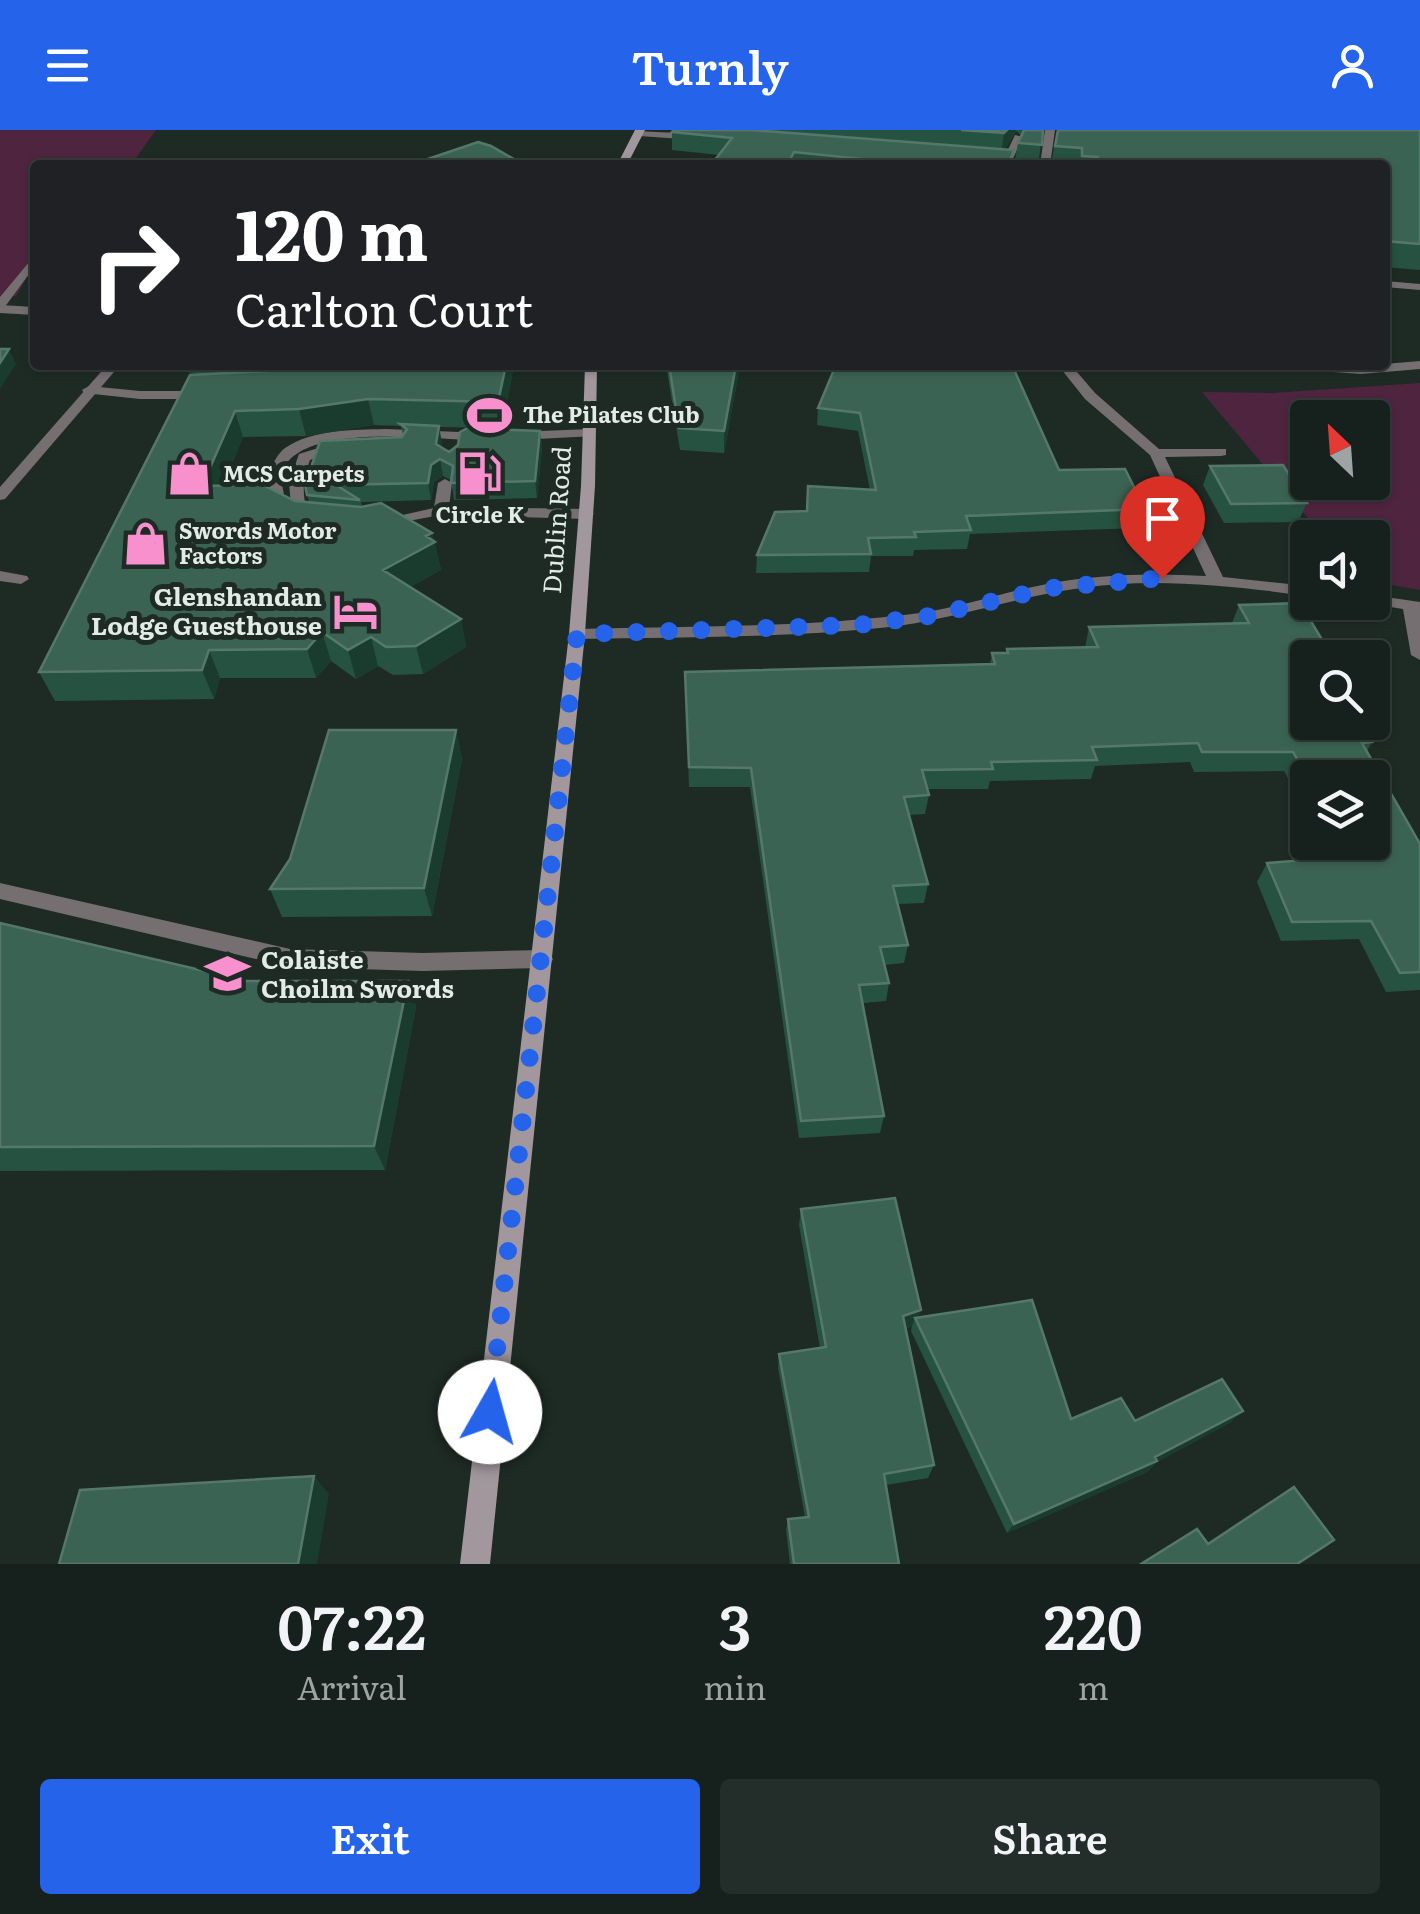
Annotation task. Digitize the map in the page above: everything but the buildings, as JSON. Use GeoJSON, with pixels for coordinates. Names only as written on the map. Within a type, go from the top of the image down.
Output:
{"type":"FeatureCollection","features":[{"type":"Feature","properties":{"kind":"main road"},"geometry":{"type":"LineString","coordinates":[[625,160],[640,131]]}},
{"type":"Feature","properties":{"kind":"main road","name":"Dublin Road"},"geometry":{"type":"LineString","coordinates":[[475,1564],[577,634],[591,370]]}},
{"type":"Feature","properties":{"kind":"street"},"geometry":{"type":"LineString","coordinates":[[1045,160],[1050,130]]}},
{"type":"Feature","properties":{"kind":"street"},"geometry":{"type":"LineString","coordinates":[[640,131],[708,138]]}},
{"type":"Feature","properties":{"kind":"street"},"geometry":{"type":"LineString","coordinates":[[1007,160],[1018,137]]}},
{"type":"Feature","properties":{"kind":"street"},"geometry":{"type":"LineString","coordinates":[[0,307],[30,265]]}},
{"type":"Feature","properties":{"kind":"street"},"geometry":{"type":"LineString","coordinates":[[1390,284],[1420,286]]}},
{"type":"Feature","properties":{"kind":"street"},"geometry":{"type":"LineString","coordinates":[[0,307],[30,310]]}},
{"type":"Feature","properties":{"kind":"street"},"geometry":{"type":"LineString","coordinates":[[1390,368],[1420,365]]}},
{"type":"Feature","properties":{"kind":"street"},"geometry":{"type":"LineString","coordinates":[[0,496],[109,370]]}},
{"type":"Feature","properties":{"kind":"street"},"geometry":{"type":"LineString","coordinates":[[1068,370],[1090,396],[1156,453],[1216,579]]}},
{"type":"Feature","properties":{"kind":"street"},"geometry":{"type":"LineString","coordinates":[[90,390],[140,396],[227,394]]}},
{"type":"Feature","properties":{"kind":"street"},"geometry":{"type":"LineString","coordinates":[[311,522],[280,507],[273,478],[285,452],[297,445],[337,435],[424,433],[459,441],[590,433]]}},
{"type":"Feature","properties":{"kind":"street"},"geometry":{"type":"LineString","coordinates":[[1156,453],[1221,452]]}},
{"type":"Feature","properties":{"kind":"street"},"geometry":{"type":"LineString","coordinates":[[440,511],[445,484]]}},
{"type":"Feature","properties":{"kind":"street"},"geometry":{"type":"LineString","coordinates":[[368,526],[440,511],[586,514]]}},
{"type":"Feature","properties":{"kind":"street"},"geometry":{"type":"LineString","coordinates":[[0,576],[21,579]]}},
{"type":"Feature","properties":{"kind":"street"},"geometry":{"type":"LineString","coordinates":[[577,634],[858,625],[929,616],[1100,580],[1216,579],[1290,589]]}},
{"type":"Feature","properties":{"kind":"street"},"geometry":{"type":"LineString","coordinates":[[1390,603],[1415,606],[1420,655]]}},
{"type":"Feature","properties":{"kind":"street"},"geometry":{"type":"LineString","coordinates":[[0,890],[290,958],[423,962],[542,959]]}},
{"type":"Feature","properties":{"kind":"shaded area"},"geometry":{"type":"Polygon","coordinates":[[[0,130],[156,130],[135,160],[30,160],[30,272],[16,296],[0,297],[0,130]]]}},
{"type":"Feature","properties":{"kind":"shaded area"},"geometry":{"type":"Polygon","coordinates":[[[1420,383],[1420,590],[1390,585],[1390,520],[1310,520],[1293,500],[1390,500],[1390,400],[1290,400],[1290,497],[1202,392],[1273,393],[1420,383]]]}},
{"type":"Feature","properties":{"kind":"place","name":"The Pilates Club"},"geometry":{"type":"Point","coordinates":[490,415]}},
{"type":"Feature","properties":{"kind":"place","name":"Circle K"},"geometry":{"type":"Point","coordinates":[480,473]}},
{"type":"Feature","properties":{"kind":"place","name":"MCS Carpets"},"geometry":{"type":"Point","coordinates":[190,474]}},
{"type":"Feature","properties":{"kind":"place","name":"Swords Motor Factors"},"geometry":{"type":"Point","coordinates":[146,544]}},
{"type":"Feature","properties":{"kind":"place","name":"Glenshandan Lodge Guesthouse"},"geometry":{"type":"Point","coordinates":[355,611]}},
{"type":"Feature","properties":{"kind":"place","name":"Colaiste Choilm Swords"},"geometry":{"type":"Point","coordinates":[228,974]}},
{"type":"Feature","properties":{"kind":"route"},"geometry":{"type":"LineString","coordinates":[[490,1412],[577,634],[858,625],[929,616],[1100,580],[1162,578]]}}]}
